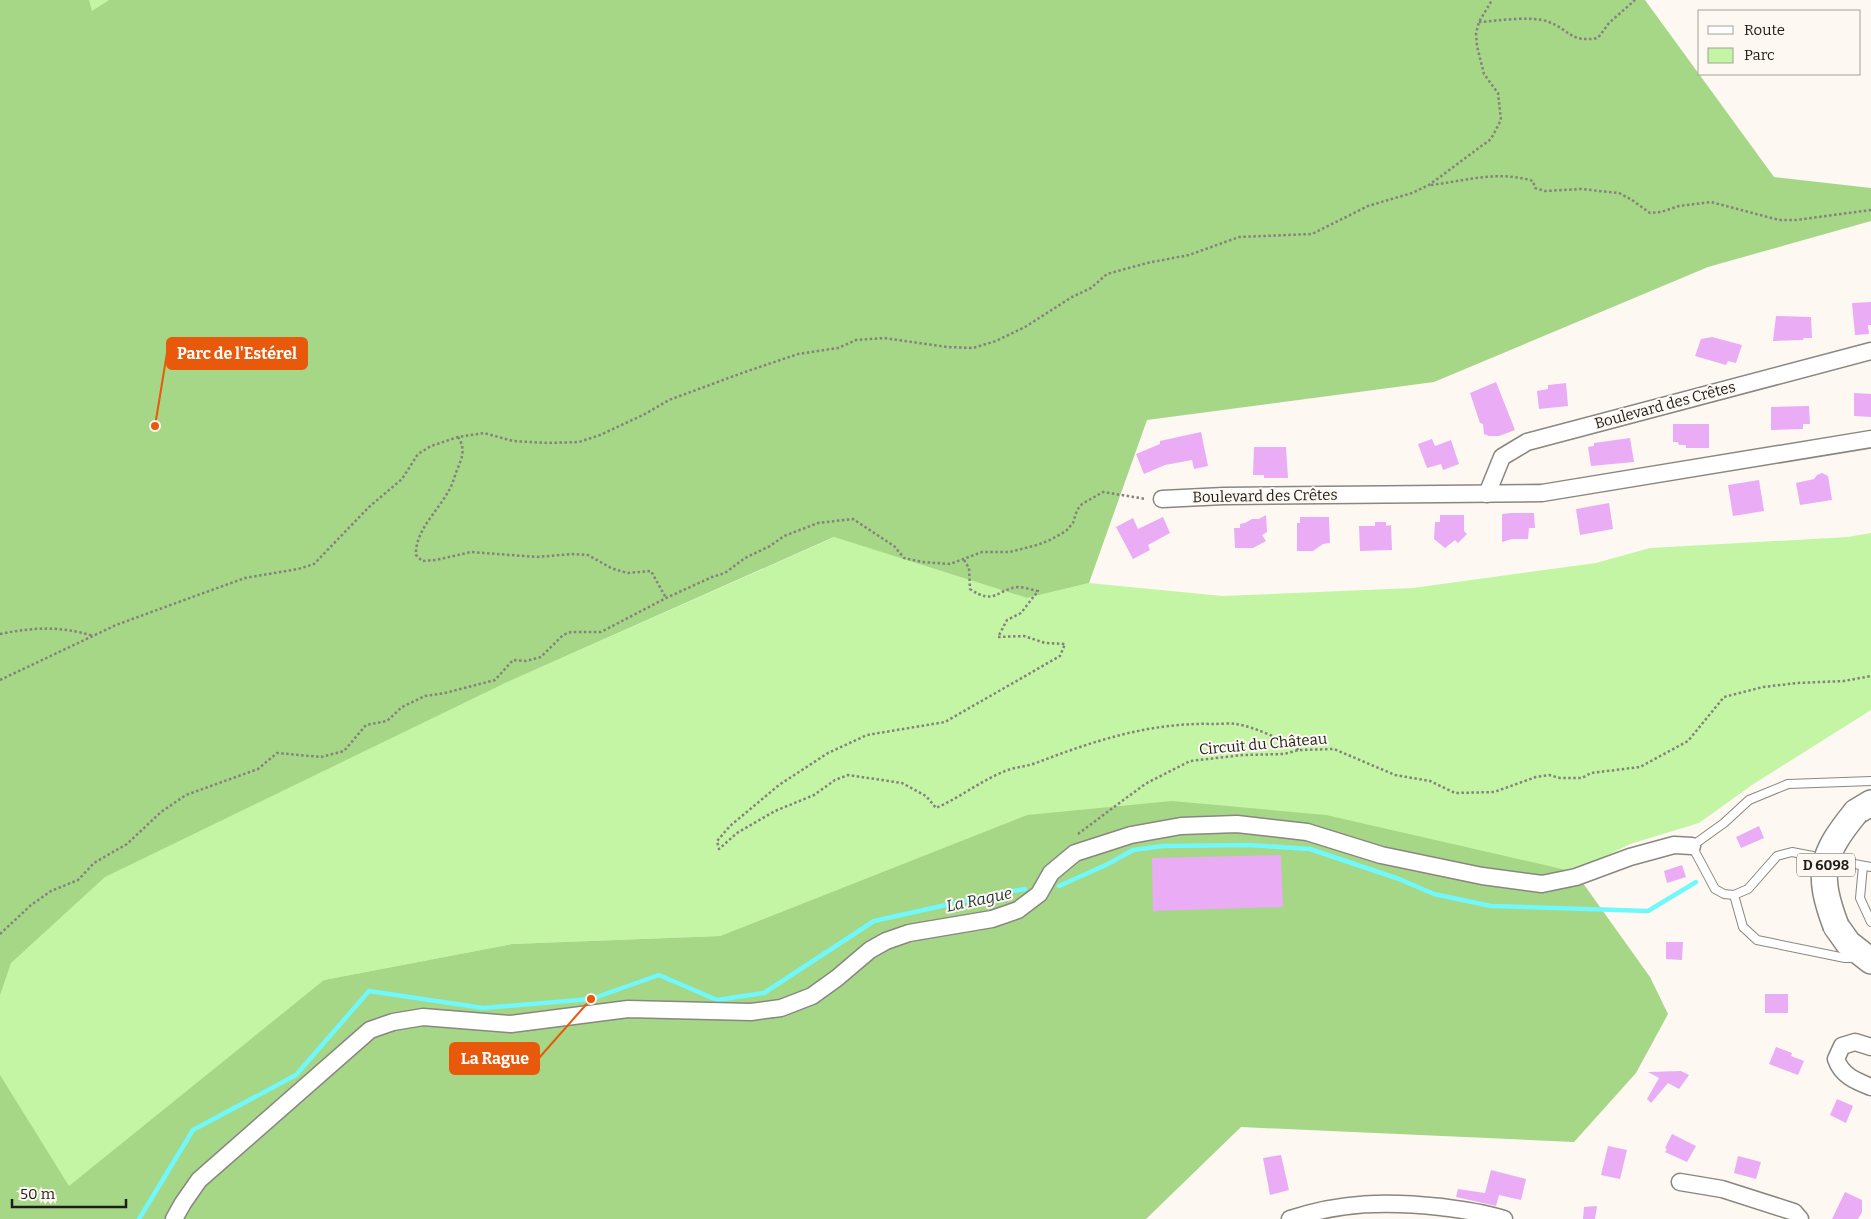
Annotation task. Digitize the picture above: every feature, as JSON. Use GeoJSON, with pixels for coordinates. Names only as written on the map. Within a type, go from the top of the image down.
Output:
{"type":"FeatureCollection","features":[{"type":"Feature","properties":{"kind":"main road","name":"D 6098"},"geometry":{"type":"LineString","coordinates":[[1864,807],[1835,839],[1829,851],[1824,872],[1824,891],[1836,926],[1848,943],[1868,960]]}},
{"type":"Feature","properties":{"kind":"street","name":"Boulevard des Crêtes"},"geometry":{"type":"LineString","coordinates":[[1487,494],[1502,457],[1527,442],[1871,351]]}},
{"type":"Feature","properties":{"kind":"street","name":"Boulevard des Crêtes"},"geometry":{"type":"LineString","coordinates":[[1162,499],[1224,496],[1542,493],[1871,439]]}},
{"type":"Feature","properties":{"kind":"street"},"geometry":{"type":"LineString","coordinates":[[174,1219],[200,1180],[370,1030],[393,1022],[423,1017],[511,1024],[628,1008],[751,1012],[781,1008],[812,996],[870,950],[886,941],[909,933],[992,919],[1018,910],[1039,894],[1051,873],[1076,853],[1131,835],[1180,826],[1237,824],[1307,832],[1381,855],[1482,876],[1542,884],[1576,877],[1630,856],[1674,845],[1692,846]]}},
{"type":"Feature","properties":{"kind":"street"},"geometry":{"type":"LineString","coordinates":[[1871,1047],[1855,1042],[1842,1046],[1836,1059],[1839,1068],[1850,1078],[1871,1087]]}},
{"type":"Feature","properties":{"kind":"street"},"geometry":{"type":"LineString","coordinates":[[1680,1182],[1731,1192],[1794,1212],[1800,1219]]}},
{"type":"Feature","properties":{"kind":"street"},"geometry":{"type":"LineString","coordinates":[[1290,1219],[1323,1210],[1357,1205],[1401,1203],[1482,1212],[1504,1219]]}},
{"type":"Feature","properties":{"kind":"lane"},"geometry":{"type":"LineString","coordinates":[[1871,781],[1788,784],[1749,800],[1724,823],[1692,846],[1715,888],[1724,894],[1734,895],[1748,889],[1777,856],[1792,852],[1867,866],[1860,898],[1871,922]]}},
{"type":"Feature","properties":{"kind":"lane"},"geometry":{"type":"LineString","coordinates":[[1734,895],[1743,926],[1757,940],[1845,958],[1868,960]]}},
{"type":"Feature","properties":{"kind":"path"},"geometry":{"type":"LineString","coordinates":[[0,680],[116,625],[245,578],[298,569],[314,564],[369,507],[402,479],[418,454],[431,446],[458,437],[484,434],[513,441],[579,442],[600,435],[669,400],[742,373],[798,354],[838,348],[856,340],[884,338],[947,347],[973,348],[996,341],[1024,328],[1072,297],[1091,288],[1108,274],[1147,263],[1189,255],[1239,237],[1312,234],[1368,206],[1412,193],[1429,185],[1491,139],[1501,120],[1498,93],[1484,74],[1477,46],[1476,33],[1492,0]]}},
{"type":"Feature","properties":{"kind":"path"},"geometry":{"type":"LineString","coordinates":[[1480,22],[1524,19],[1548,22],[1568,35],[1586,40],[1598,38],[1609,22],[1635,0]]}},
{"type":"Feature","properties":{"kind":"path"},"geometry":{"type":"LineString","coordinates":[[1429,185],[1459,182],[1479,176],[1523,177],[1533,180],[1535,188],[1545,191],[1581,190],[1620,193],[1650,213],[1679,206],[1710,202],[1779,220],[1796,220],[1871,210]]}},
{"type":"Feature","properties":{"kind":"path"},"geometry":{"type":"LineString","coordinates":[[458,437],[463,445],[463,454],[448,492],[416,546],[416,555],[422,560],[436,560],[471,552],[537,556],[588,555],[611,568],[627,573],[651,570],[666,598]]}},
{"type":"Feature","properties":{"kind":"path"},"geometry":{"type":"LineString","coordinates":[[0,934],[31,904],[51,891],[78,880],[94,863],[127,844],[161,812],[186,796],[258,769],[276,753],[322,757],[344,751],[366,725],[387,721],[402,707],[425,696],[445,693],[495,680],[513,660],[526,661],[541,657],[563,635],[571,632],[601,632],[666,598],[725,573],[745,558],[770,546],[784,536],[818,523],[853,519],[894,546],[904,558],[922,562],[950,564],[982,552],[1010,552],[1050,540],[1066,532],[1073,523],[1077,510],[1082,504],[1103,492],[1143,499],[1162,499]]}},
{"type":"Feature","properties":{"kind":"path"},"geometry":{"type":"LineString","coordinates":[[964,560],[969,568],[970,589],[979,595],[992,597],[1019,587],[1038,592],[1021,613],[1007,620],[998,637],[1024,636],[1046,643],[1065,644],[1060,656],[945,722],[867,736],[828,752],[779,785],[730,826],[718,841],[719,849],[737,833],[775,811],[814,795],[835,780],[848,775],[902,783],[926,796],[936,808],[1004,771],[1028,766],[1130,732],[1184,723],[1236,724],[1282,740],[1299,750]]}},
{"type":"Feature","properties":{"kind":"path"},"geometry":{"type":"LineString","coordinates":[[0,634],[50,628],[74,630],[94,636]]}},
{"type":"Feature","properties":{"kind":"path","name":"Circuit du Château"},"geometry":{"type":"LineString","coordinates":[[1076,853],[1074,838],[1145,784],[1190,761],[1243,754],[1284,754],[1299,750],[1334,749],[1395,775],[1430,781],[1455,793],[1494,792],[1549,775],[1560,778],[1582,778],[1590,773],[1640,767],[1688,741],[1724,697],[1763,687],[1844,681],[1871,676]]}},
{"type":"Feature","properties":{"kind":"green space"},"geometry":{"type":"Polygon","coordinates":[[[0,0],[89,0],[92,11],[109,0],[1645,0],[1774,177],[1871,188],[1871,221],[1708,267],[1434,382],[1147,420],[1089,583],[1027,598],[834,537],[503,684],[105,877],[11,963],[0,995],[0,0]]]}},
{"type":"Feature","properties":{"kind":"green space"},"geometry":{"type":"Polygon","coordinates":[[[60,0],[473,0],[503,684],[835,537],[1027,598],[1089,583],[1222,596],[1413,588],[1596,563],[1650,548],[1848,537],[1871,533],[1871,710],[1752,785],[1699,823],[1630,844],[1575,872],[1521,861],[1027,815],[720,936],[512,944],[324,980],[760,1017],[0,1219],[0,10],[60,0]]]}},
{"type":"Feature","properties":{"kind":"green space"},"geometry":{"type":"Polygon","coordinates":[[[1172,801],[1326,815],[1575,872],[1650,977],[1668,1014],[1636,1073],[1574,1142],[1241,1127],[1146,1219],[0,1219],[0,1075],[69,1186],[324,980],[512,944],[720,936],[1027,815],[1172,801]]]}},
{"type":"Feature","properties":{"kind":"building"},"geometry":{"type":"Polygon","coordinates":[[[1871,302],[1871,325],[1868,325],[1869,334],[1855,335],[1852,303],[1871,302]]]}},
{"type":"Feature","properties":{"kind":"building"},"geometry":{"type":"Polygon","coordinates":[[[1776,316],[1811,317],[1812,338],[1773,341],[1776,316]]]}},
{"type":"Feature","properties":{"kind":"building"},"geometry":{"type":"Polygon","coordinates":[[[1712,337],[1742,345],[1736,363],[1728,361],[1726,365],[1695,356],[1701,339],[1712,337]]]}},
{"type":"Feature","properties":{"kind":"building"},"geometry":{"type":"Polygon","coordinates":[[[1496,382],[1515,430],[1499,436],[1489,436],[1484,434],[1483,424],[1480,423],[1470,393],[1496,382]]]}},
{"type":"Feature","properties":{"kind":"building"},"geometry":{"type":"Polygon","coordinates":[[[1566,383],[1568,406],[1539,409],[1537,391],[1548,389],[1548,385],[1566,383]]]}},
{"type":"Feature","properties":{"kind":"building"},"geometry":{"type":"Polygon","coordinates":[[[1854,393],[1871,394],[1871,417],[1854,416],[1854,393]]]}},
{"type":"Feature","properties":{"kind":"building"},"geometry":{"type":"Polygon","coordinates":[[[1809,406],[1810,424],[1803,424],[1803,429],[1771,430],[1771,407],[1809,406]]]}},
{"type":"Feature","properties":{"kind":"building"},"geometry":{"type":"Polygon","coordinates":[[[1673,424],[1709,424],[1709,448],[1686,448],[1686,445],[1679,445],[1678,442],[1673,442],[1673,424]]]}},
{"type":"Feature","properties":{"kind":"building"},"geometry":{"type":"Polygon","coordinates":[[[1201,432],[1208,466],[1194,469],[1192,460],[1165,465],[1144,474],[1136,454],[1160,444],[1160,441],[1201,432]]]}},
{"type":"Feature","properties":{"kind":"building"},"geometry":{"type":"Polygon","coordinates":[[[1630,438],[1634,462],[1591,466],[1588,447],[1594,446],[1594,443],[1630,438]]]}},
{"type":"Feature","properties":{"kind":"building"},"geometry":{"type":"Polygon","coordinates":[[[1432,439],[1435,446],[1451,440],[1459,464],[1443,470],[1441,464],[1427,468],[1418,444],[1432,439]]]}},
{"type":"Feature","properties":{"kind":"building"},"geometry":{"type":"Polygon","coordinates":[[[1254,447],[1286,447],[1288,478],[1264,478],[1264,475],[1253,475],[1254,447]]]}},
{"type":"Feature","properties":{"kind":"building"},"geometry":{"type":"Polygon","coordinates":[[[1822,473],[1828,476],[1832,500],[1800,505],[1796,483],[1814,479],[1822,473]]]}},
{"type":"Feature","properties":{"kind":"building"},"geometry":{"type":"Polygon","coordinates":[[[1759,480],[1764,511],[1733,516],[1728,485],[1759,480]]]}},
{"type":"Feature","properties":{"kind":"building"},"geometry":{"type":"Polygon","coordinates":[[[1609,503],[1613,529],[1580,535],[1576,509],[1609,503]]]}},
{"type":"Feature","properties":{"kind":"building"},"geometry":{"type":"Polygon","coordinates":[[[1534,513],[1535,528],[1529,528],[1528,539],[1512,539],[1502,542],[1502,514],[1534,513]]]}},
{"type":"Feature","properties":{"kind":"building"},"geometry":{"type":"Polygon","coordinates":[[[1266,515],[1267,532],[1262,535],[1266,541],[1253,548],[1235,548],[1234,528],[1240,528],[1240,524],[1266,515]]]}},
{"type":"Feature","properties":{"kind":"building"},"geometry":{"type":"Polygon","coordinates":[[[1440,515],[1464,515],[1464,531],[1467,534],[1458,543],[1455,540],[1445,548],[1434,539],[1435,522],[1440,522],[1440,515]]]}},
{"type":"Feature","properties":{"kind":"building"},"geometry":{"type":"Polygon","coordinates":[[[1163,517],[1170,533],[1148,545],[1150,550],[1133,559],[1116,527],[1133,518],[1138,529],[1163,517]]]}},
{"type":"Feature","properties":{"kind":"building"},"geometry":{"type":"Polygon","coordinates":[[[1300,517],[1329,517],[1330,543],[1323,544],[1313,551],[1297,551],[1297,523],[1300,523],[1300,517]]]}},
{"type":"Feature","properties":{"kind":"building"},"geometry":{"type":"Polygon","coordinates":[[[1375,522],[1386,522],[1386,526],[1391,525],[1392,550],[1360,551],[1359,526],[1375,526],[1375,522]]]}},
{"type":"Feature","properties":{"kind":"building"},"geometry":{"type":"Polygon","coordinates":[[[1759,826],[1764,838],[1741,848],[1736,837],[1759,826]]]}},
{"type":"Feature","properties":{"kind":"building"},"geometry":{"type":"Polygon","coordinates":[[[1281,855],[1283,907],[1153,911],[1152,858],[1281,855]]]}},
{"type":"Feature","properties":{"kind":"building"},"geometry":{"type":"Polygon","coordinates":[[[1682,865],[1686,877],[1667,883],[1664,871],[1682,865]]]}},
{"type":"Feature","properties":{"kind":"building"},"geometry":{"type":"Polygon","coordinates":[[[1666,942],[1683,942],[1682,960],[1666,959],[1666,942]]]}},
{"type":"Feature","properties":{"kind":"building"},"geometry":{"type":"Polygon","coordinates":[[[1765,994],[1788,994],[1788,1013],[1765,1013],[1765,994]]]}},
{"type":"Feature","properties":{"kind":"building"},"geometry":{"type":"Polygon","coordinates":[[[1776,1047],[1792,1053],[1791,1056],[1804,1061],[1798,1075],[1769,1064],[1776,1047]]]}},
{"type":"Feature","properties":{"kind":"building"},"geometry":{"type":"Polygon","coordinates":[[[1681,1071],[1689,1075],[1679,1089],[1668,1083],[1651,1103],[1647,1099],[1659,1078],[1648,1072],[1681,1071]]]}},
{"type":"Feature","properties":{"kind":"building"},"geometry":{"type":"Polygon","coordinates":[[[1837,1099],[1853,1106],[1846,1123],[1830,1115],[1837,1099]]]}},
{"type":"Feature","properties":{"kind":"building"},"geometry":{"type":"Polygon","coordinates":[[[1672,1134],[1696,1146],[1687,1162],[1665,1152],[1672,1134]]]}},
{"type":"Feature","properties":{"kind":"building"},"geometry":{"type":"Polygon","coordinates":[[[1608,1146],[1627,1150],[1620,1179],[1601,1175],[1608,1146]]]}},
{"type":"Feature","properties":{"kind":"building"},"geometry":{"type":"Polygon","coordinates":[[[1281,1155],[1289,1190],[1270,1195],[1263,1158],[1281,1155]]]}},
{"type":"Feature","properties":{"kind":"building"},"geometry":{"type":"Polygon","coordinates":[[[1738,1156],[1761,1162],[1756,1179],[1734,1173],[1738,1156]]]}},
{"type":"Feature","properties":{"kind":"building"},"geometry":{"type":"Polygon","coordinates":[[[1491,1170],[1526,1179],[1521,1200],[1499,1195],[1496,1206],[1456,1197],[1458,1189],[1485,1193],[1491,1170]]]}},
{"type":"Feature","properties":{"kind":"building"},"geometry":{"type":"Polygon","coordinates":[[[1845,1192],[1862,1200],[1862,1212],[1858,1219],[1832,1219],[1845,1192]]]}},
{"type":"Feature","properties":{"kind":"building"},"geometry":{"type":"Polygon","coordinates":[[[1597,1206],[1595,1219],[1583,1219],[1584,1207],[1597,1206]]]}},
{"type":"Feature","properties":{"kind":"waterway"},"geometry":{"type":"LineString","coordinates":[[1059,886],[1108,864],[1133,850],[1163,846],[1249,845],[1310,849],[1399,879],[1434,894],[1491,906],[1648,911],[1696,882]]}},
{"type":"Feature","properties":{"kind":"waterway","name":"La Rague"},"geometry":{"type":"LineString","coordinates":[[139,1219],[193,1130],[296,1075],[369,991],[483,1008],[591,999],[659,975],[717,1000],[764,993],[874,921],[1025,889]]}},
{"type":"Feature","properties":{"kind":"place","name":"Parc de l'Estérel"},"geometry":{"type":"Point","coordinates":[155,426]}},
{"type":"Feature","properties":{"kind":"place","name":"La Rague"},"geometry":{"type":"Point","coordinates":[591,999]}}]}
